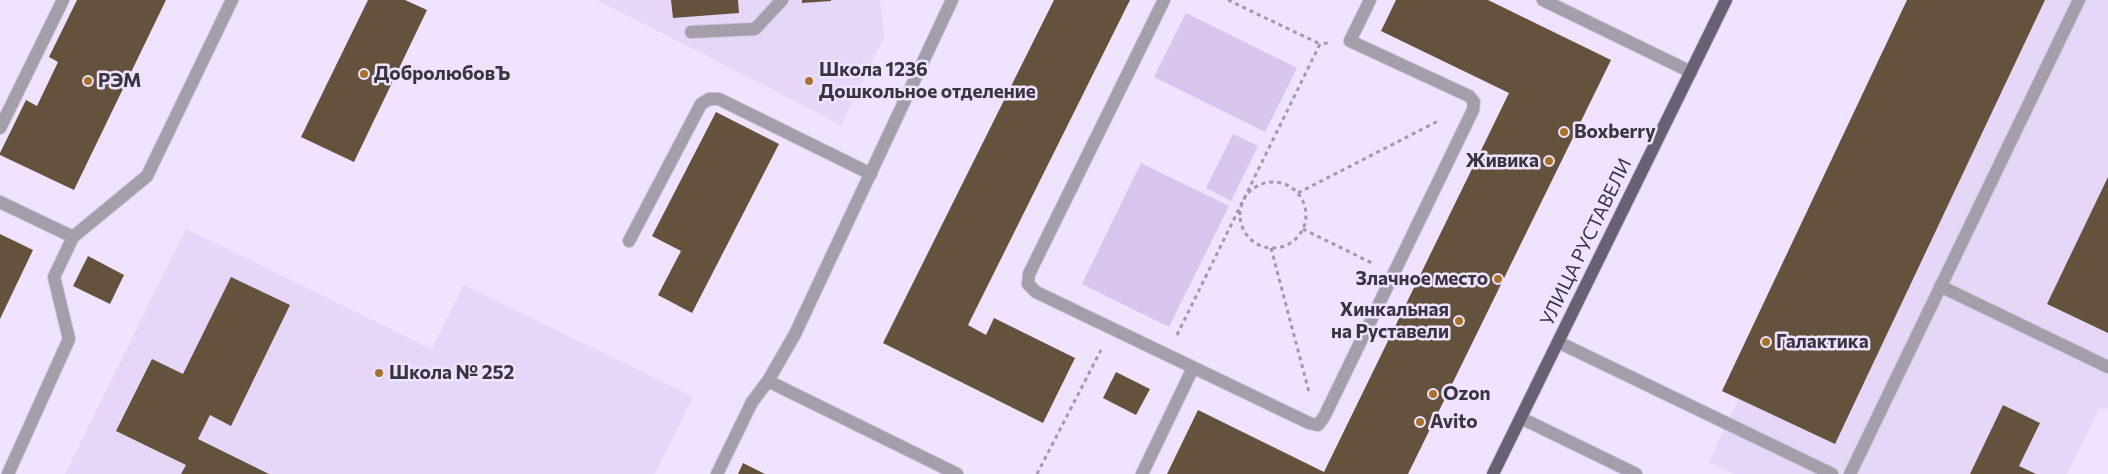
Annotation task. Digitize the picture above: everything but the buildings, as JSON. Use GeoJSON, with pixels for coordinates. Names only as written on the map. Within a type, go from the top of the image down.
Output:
{"type":"FeatureCollection","features":[{"type":"Feature","properties":{"kind":"main road","name":"УЛИЦА РУСТАВЕЛИ"},"geometry":{"type":"LineString","coordinates":[[1493,474],[1726,0]]}},
{"type":"Feature","properties":{"kind":"lane"},"geometry":{"type":"LineString","coordinates":[[0,128],[63,0]]}},
{"type":"Feature","properties":{"kind":"lane"},"geometry":{"type":"LineString","coordinates":[[8,474],[69,339],[54,277],[73,237],[147,176],[232,0]]}},
{"type":"Feature","properties":{"kind":"lane"},"geometry":{"type":"LineString","coordinates":[[691,32],[755,29],[782,0]]}},
{"type":"Feature","properties":{"kind":"lane"},"geometry":{"type":"LineString","coordinates":[[717,474],[752,402],[768,381],[795,334],[952,0]]}},
{"type":"Feature","properties":{"kind":"lane"},"geometry":{"type":"LineString","coordinates":[[1164,0],[1029,274],[1028,284],[1036,292],[1309,423],[1318,425],[1324,417],[1473,110],[1474,102],[1468,96],[1350,41],[1370,0]]}},
{"type":"Feature","properties":{"kind":"lane"},"geometry":{"type":"LineString","coordinates":[[1543,0],[1691,72]]}},
{"type":"Feature","properties":{"kind":"lane"},"geometry":{"type":"LineString","coordinates":[[1850,474],[2079,0]]}},
{"type":"Feature","properties":{"kind":"lane"},"geometry":{"type":"LineString","coordinates":[[630,241],[701,104],[709,99],[719,99],[871,174]]}},
{"type":"Feature","properties":{"kind":"lane"},"geometry":{"type":"LineString","coordinates":[[0,202],[73,237]]}},
{"type":"Feature","properties":{"kind":"lane"},"geometry":{"type":"LineString","coordinates":[[1940,286],[2108,367]]}},
{"type":"Feature","properties":{"kind":"lane"},"geometry":{"type":"LineString","coordinates":[[1558,342],[1832,474]]}},
{"type":"Feature","properties":{"kind":"lane"},"geometry":{"type":"LineString","coordinates":[[1142,474],[1193,368]]}},
{"type":"Feature","properties":{"kind":"lane"},"geometry":{"type":"LineString","coordinates":[[768,381],[957,474]]}},
{"type":"Feature","properties":{"kind":"lane"},"geometry":{"type":"LineString","coordinates":[[1521,418],[1636,474]]}},
{"type":"Feature","properties":{"kind":"path"},"geometry":{"type":"LineString","coordinates":[[1228,0],[1320,44],[1350,41]]}},
{"type":"Feature","properties":{"kind":"path"},"geometry":{"type":"LineString","coordinates":[[1167,355],[1320,44]]}},
{"type":"Feature","properties":{"kind":"path"},"geometry":{"type":"LineString","coordinates":[[1298,193],[1474,102]]}},
{"type":"Feature","properties":{"kind":"path"},"geometry":{"type":"LineString","coordinates":[[1276,182],[1288,185],[1298,193],[1305,204],[1307,217],[1303,229],[1295,239],[1284,246],[1271,248],[1259,244],[1249,236],[1242,225],[1240,212],[1243,200],[1252,190],[1263,183],[1276,182]]}},
{"type":"Feature","properties":{"kind":"path"},"geometry":{"type":"LineString","coordinates":[[1303,229],[1394,273]]}},
{"type":"Feature","properties":{"kind":"path"},"geometry":{"type":"LineString","coordinates":[[1271,248],[1318,425]]}},
{"type":"Feature","properties":{"kind":"path"},"geometry":{"type":"LineString","coordinates":[[1037,474],[1112,328]]}},
{"type":"Feature","properties":{"kind":"shaded area","name":"Школа 1236 Дошкольное отделение"},"geometry":{"type":"Polygon","coordinates":[[[597,0],[880,0],[884,37],[841,125],[597,0]]]}},
{"type":"Feature","properties":{"kind":"shaded area"},"geometry":{"type":"Polygon","coordinates":[[[1907,0],[2108,0],[2108,408],[2099,409],[2067,474],[1734,474],[1709,462],[1738,399],[1722,391],[1907,0]]]}},
{"type":"Feature","properties":{"kind":"shaded area"},"geometry":{"type":"Polygon","coordinates":[[[1186,13],[1297,68],[1265,132],[1154,77],[1186,13]]]}},
{"type":"Feature","properties":{"kind":"shaded area"},"geometry":{"type":"Polygon","coordinates":[[[1233,134],[1258,146],[1231,201],[1206,188],[1233,134]]]}},
{"type":"Feature","properties":{"kind":"shaded area"},"geometry":{"type":"Polygon","coordinates":[[[1141,163],[1229,206],[1169,327],[1082,284],[1141,163]]]}},
{"type":"Feature","properties":{"kind":"shaded area","name":"Школа № 252"},"geometry":{"type":"Polygon","coordinates":[[[186,229],[432,349],[464,285],[693,397],[655,474],[65,474],[186,229]]]}},
{"type":"Feature","properties":{"kind":"place","name":"ДобролюбовЪ"},"geometry":{"type":"Point","coordinates":[364,74]}},
{"type":"Feature","properties":{"kind":"place","name":"РЭМ"},"geometry":{"type":"Point","coordinates":[88,81]}},
{"type":"Feature","properties":{"kind":"place","name":"Школа 1236 Дошкольное отделение"},"geometry":{"type":"Point","coordinates":[809,81]}},
{"type":"Feature","properties":{"kind":"place","name":"Boxberry"},"geometry":{"type":"Point","coordinates":[1564,132]}},
{"type":"Feature","properties":{"kind":"place","name":"Живика"},"geometry":{"type":"Point","coordinates":[1549,161]}},
{"type":"Feature","properties":{"kind":"place","name":"Злачное место"},"geometry":{"type":"Point","coordinates":[1498,279]}},
{"type":"Feature","properties":{"kind":"place","name":"Хинкальная на Руставели"},"geometry":{"type":"Point","coordinates":[1459,321]}},
{"type":"Feature","properties":{"kind":"place","name":"Галактика"},"geometry":{"type":"Point","coordinates":[1766,342]}},
{"type":"Feature","properties":{"kind":"place","name":"Школа № 252"},"geometry":{"type":"Point","coordinates":[379,373]}},
{"type":"Feature","properties":{"kind":"place","name":"Ozon"},"geometry":{"type":"Point","coordinates":[1433,394]}},
{"type":"Feature","properties":{"kind":"place","name":"Avito"},"geometry":{"type":"Point","coordinates":[1420,422]}}]}
